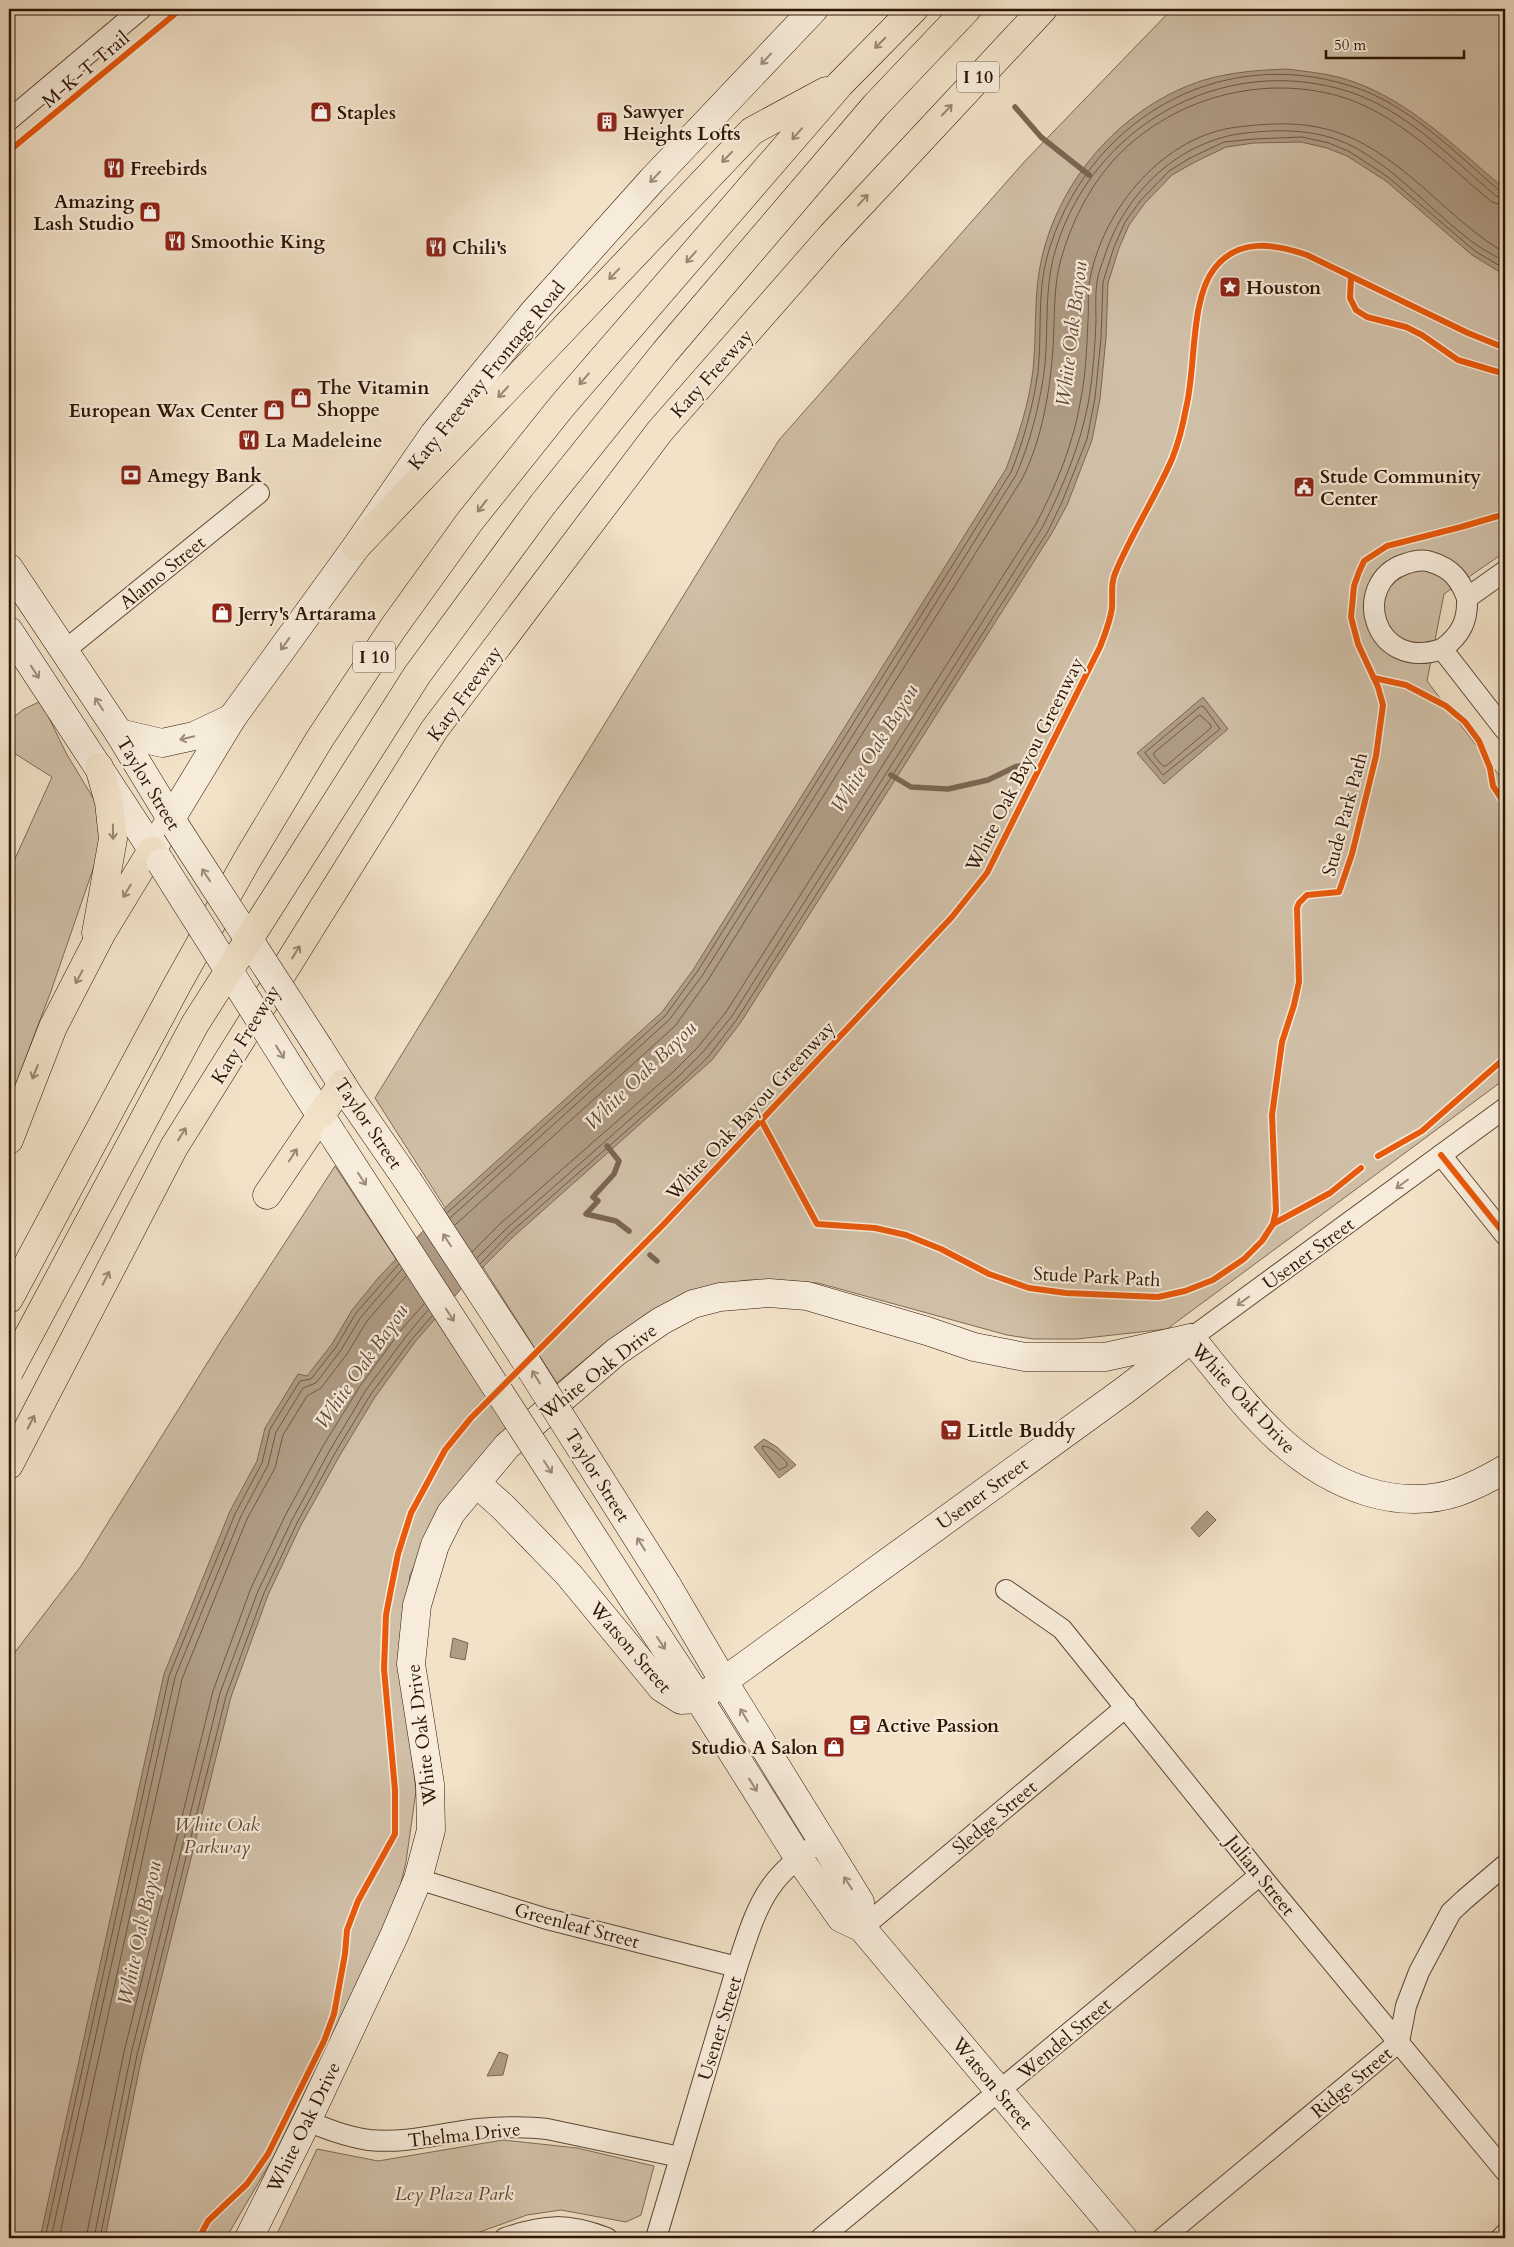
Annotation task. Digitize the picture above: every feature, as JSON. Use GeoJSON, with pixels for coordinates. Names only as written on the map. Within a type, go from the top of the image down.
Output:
{"type":"FeatureCollection","features":[{"type":"Feature","properties":{"kind":"highway","name":"I 10"},"geometry":{"type":"LineString","coordinates":[[9,1299],[176,985],[247,860],[318,740],[393,628],[470,521],[562,406],[843,81],[914,9]]}},
{"type":"Feature","properties":{"kind":"highway"},"geometry":{"type":"LineString","coordinates":[[9,1372],[194,1024],[417,676],[543,504],[665,352],[765,234],[879,111],[967,9]]}},
{"type":"Feature","properties":{"kind":"highway"},"geometry":{"type":"LineString","coordinates":[[879,111],[987,9]]}},
{"type":"Feature","properties":{"kind":"highway","name":"Katy Freeway"},"geometry":{"type":"LineString","coordinates":[[9,1465],[174,1147],[434,730],[660,431],[831,236],[1043,9]]}},
{"type":"Feature","properties":{"kind":"highway"},"geometry":{"type":"LineString","coordinates":[[356,547],[752,132],[843,81]]}},
{"type":"Feature","properties":{"kind":"highway"},"geometry":{"type":"LineString","coordinates":[[94,948],[113,839],[109,802],[99,768]]}},
{"type":"Feature","properties":{"kind":"highway"},"geometry":{"type":"LineString","coordinates":[[9,1140],[53,1027],[94,948],[156,856]]}},
{"type":"Feature","properties":{"kind":"highway"},"geometry":{"type":"LineString","coordinates":[[267,1195],[342,1084]]}},
{"type":"Feature","properties":{"kind":"main road","name":"Katy Freeway Frontage Road"},"geometry":{"type":"LineString","coordinates":[[156,856],[232,718],[356,547],[434,434],[533,313],[658,173],[806,16]]}},
{"type":"Feature","properties":{"kind":"main road","name":"Taylor Street"},"geometry":{"type":"LineString","coordinates":[[9,568],[119,733],[173,824],[357,1108],[408,1181],[518,1348],[667,1585],[724,1682]]}},
{"type":"Feature","properties":{"kind":"main road","name":"Taylor Street"},"geometry":{"type":"LineString","coordinates":[[9,631],[156,856],[296,1078],[699,1699]]}},
{"type":"Feature","properties":{"kind":"main road"},"geometry":{"type":"LineString","coordinates":[[119,733],[162,744],[194,736],[232,718]]}},
{"type":"Feature","properties":{"kind":"main road","name":"White Oak Drive"},"geometry":{"type":"LineString","coordinates":[[249,2238],[307,2121],[394,1936],[418,1879],[430,1830],[430,1784],[411,1664],[417,1605],[435,1545],[451,1514],[507,1446],[616,1352],[661,1322],[694,1304],[720,1297],[769,1293],[807,1296],[927,1331],[974,1347],[1025,1357],[1105,1356],[1191,1338],[1272,1434],[1294,1454],[1347,1486],[1404,1500],[1429,1499],[1456,1493],[1505,1469]]}},
{"type":"Feature","properties":{"kind":"main road","name":"Usener Street"},"geometry":{"type":"LineString","coordinates":[[699,1699],[1125,1390],[1191,1338]]}},
{"type":"Feature","properties":{"kind":"main road"},"geometry":{"type":"LineString","coordinates":[[1105,1356],[1114,1365],[1125,1390]]}},
{"type":"Feature","properties":{"kind":"main road","name":"Watson Street"},"geometry":{"type":"LineString","coordinates":[[476,1483],[502,1506],[569,1575],[662,1688],[681,1700],[699,1699],[798,1857],[841,1918],[862,1928],[1123,2238]]}},
{"type":"Feature","properties":{"kind":"main road"},"geometry":{"type":"LineString","coordinates":[[724,1682],[860,1902],[862,1928]]}},
{"type":"Feature","properties":{"kind":"street"},"geometry":{"type":"LineString","coordinates":[[9,120],[141,9]]}},
{"type":"Feature","properties":{"kind":"street","name":"Alamo Street"},"geometry":{"type":"LineString","coordinates":[[64,651],[259,493]]}},
{"type":"Feature","properties":{"kind":"street"},"geometry":{"type":"LineString","coordinates":[[1413,561],[1428,561],[1442,565],[1453,573],[1462,585],[1467,598],[1468,614],[1463,628],[1454,641],[1442,649],[1428,654],[1414,654],[1400,650],[1388,642],[1380,631],[1374,617],[1374,601],[1379,586],[1388,574],[1400,565],[1413,561]]}},
{"type":"Feature","properties":{"kind":"street"},"geometry":{"type":"LineString","coordinates":[[1467,598],[1505,571]]}},
{"type":"Feature","properties":{"kind":"street"},"geometry":{"type":"LineString","coordinates":[[1442,649],[1505,730]]}},
{"type":"Feature","properties":{"kind":"street","name":"Usener Street"},"geometry":{"type":"LineString","coordinates":[[1191,1338],[1505,1108]]}},
{"type":"Feature","properties":{"kind":"street"},"geometry":{"type":"LineString","coordinates":[[1441,1155],[1505,1235]]}},
{"type":"Feature","properties":{"kind":"street","name":"Julian Street"},"geometry":{"type":"LineString","coordinates":[[1006,1590],[1062,1629],[1260,1875],[1505,2171]]}},
{"type":"Feature","properties":{"kind":"street","name":"Sledge Street"},"geometry":{"type":"LineString","coordinates":[[862,1928],[1126,1707]]}},
{"type":"Feature","properties":{"kind":"street","name":"Usener Street"},"geometry":{"type":"LineString","coordinates":[[656,2238],[737,1967],[752,1924],[770,1888],[798,1857],[820,1840]]}},
{"type":"Feature","properties":{"kind":"street","name":"Ridge Street"},"geometry":{"type":"LineString","coordinates":[[1164,2238],[1398,2042],[1406,2006],[1419,1972],[1452,1912],[1505,1865]]}},
{"type":"Feature","properties":{"kind":"street","name":"Wendel Street"},"geometry":{"type":"LineString","coordinates":[[821,2238],[1260,1875]]}},
{"type":"Feature","properties":{"kind":"street","name":"Greenleaf Street"},"geometry":{"type":"LineString","coordinates":[[418,1879],[547,1918],[737,1967]]}},
{"type":"Feature","properties":{"kind":"street","name":"Thelma Drive"},"geometry":{"type":"LineString","coordinates":[[307,2121],[341,2134],[369,2140],[398,2141],[478,2129],[528,2127],[547,2129],[680,2158]]}},
{"type":"Feature","properties":{"kind":"street"},"geometry":{"type":"LineString","coordinates":[[505,2238],[534,2228],[564,2227],[590,2232],[607,2238]]}},
{"type":"Feature","properties":{"kind":"street"},"geometry":{"type":"LineString","coordinates":[[1501,2238],[1505,2234]]}},
{"type":"Feature","properties":{"kind":"green space"},"geometry":{"type":"Polygon","coordinates":[[[1172,9],[1505,9],[1505,552],[1444,594],[1427,681],[1505,783],[1505,1079],[1167,1329],[1077,1339],[1033,1339],[1007,1335],[818,1283],[748,1280],[729,1283],[653,1310],[606,1342],[557,1383],[375,1098],[779,440],[1025,161],[1172,9]]]}},
{"type":"Feature","properties":{"kind":"green space"},"geometry":{"type":"Polygon","coordinates":[[[41,701],[66,753],[95,801],[102,843],[51,991],[9,1102],[9,872],[52,777],[9,750],[9,721],[24,709],[41,701]]]}},
{"type":"Feature","properties":{"kind":"green space","name":"White Oak Parkway"},"geometry":{"type":"Polygon","coordinates":[[[335,1166],[507,1429],[440,1513],[410,1575],[401,1662],[416,1791],[406,1862],[397,1900],[273,2158],[226,2238],[9,2238],[9,1660],[81,1566],[221,1341],[335,1166]]]}},
{"type":"Feature","properties":{"kind":"green space","name":"Ley Plaza Park"},"geometry":{"type":"Polygon","coordinates":[[[503,2140],[577,2148],[654,2166],[641,2215],[626,2222],[561,2210],[527,2215],[463,2238],[275,2238],[317,2149],[378,2161],[503,2140]]]}},
{"type":"Feature","properties":{"kind":"water","name":"White Oak Bayou"},"geometry":{"type":"Polygon","coordinates":[[[1287,69],[1346,79],[1376,91],[1396,102],[1434,129],[1505,189],[1505,275],[1472,255],[1386,181],[1347,156],[1327,148],[1301,142],[1254,143],[1226,147],[1172,175],[1145,203],[1129,225],[1119,248],[1108,283],[1106,338],[1100,399],[1092,440],[1067,505],[1052,533],[741,1022],[712,1060],[513,1237],[461,1289],[415,1342],[375,1397],[301,1525],[268,1595],[231,1697],[142,2056],[105,2238],[40,2238],[164,1674],[230,1511],[257,1461],[265,1428],[298,1374],[307,1376],[332,1344],[352,1310],[379,1277],[449,1204],[662,1012],[693,970],[1006,469],[1029,395],[1033,370],[1037,285],[1042,257],[1051,227],[1064,199],[1081,172],[1100,148],[1123,126],[1148,107],[1175,91],[1224,75],[1287,69]]]}},
{"type":"Feature","properties":{"kind":"water"},"geometry":{"type":"Polygon","coordinates":[[[1203,697],[1228,729],[1164,784],[1137,753],[1203,697]]]}},
{"type":"Feature","properties":{"kind":"water"},"geometry":{"type":"Polygon","coordinates":[[[764,1439],[777,1447],[796,1465],[779,1478],[754,1447],[764,1439]]]}},
{"type":"Feature","properties":{"kind":"water"},"geometry":{"type":"Polygon","coordinates":[[[1207,1511],[1216,1520],[1199,1537],[1191,1528],[1207,1511]]]}},
{"type":"Feature","properties":{"kind":"water"},"geometry":{"type":"Polygon","coordinates":[[[453,1638],[468,1643],[465,1660],[450,1657],[453,1638]]]}},
{"type":"Feature","properties":{"kind":"water"},"geometry":{"type":"Polygon","coordinates":[[[499,2052],[508,2055],[503,2075],[487,2076],[499,2052]]]}},
{"type":"Feature","properties":{"kind":"waterway"},"geometry":{"type":"LineString","coordinates":[[1015,107],[1041,137],[1089,175]]}},
{"type":"Feature","properties":{"kind":"waterway"},"geometry":{"type":"LineString","coordinates":[[891,775],[911,787],[948,789],[988,780],[1015,767],[1030,763]]}},
{"type":"Feature","properties":{"kind":"waterway"},"geometry":{"type":"LineString","coordinates":[[607,1146],[619,1161],[614,1174],[593,1197],[598,1201],[586,1214],[616,1221],[629,1231]]}},
{"type":"Feature","properties":{"kind":"waterway"},"geometry":{"type":"LineString","coordinates":[[650,1255],[657,1261]]}},
{"type":"Feature","properties":{"kind":"cycle path","name":"M-K-T Trail"},"geometry":{"type":"LineString","coordinates":[[9,151],[181,9]]}},
{"type":"Feature","properties":{"kind":"cycle path","name":"White Oak Bayou Greenway"},"geometry":{"type":"LineString","coordinates":[[199,2238],[208,2221],[247,2184],[268,2154],[324,2041],[334,2014],[345,1954],[347,1930],[358,1901],[395,1834],[395,1790],[384,1669],[386,1615],[398,1554],[411,1513],[445,1450],[471,1418],[663,1225],[952,917],[987,873],[1100,647],[1112,608],[1114,576],[1174,453],[1182,428],[1189,392],[1197,316],[1206,282],[1214,269],[1234,252],[1246,248],[1270,246],[1295,251],[1307,255],[1468,333],[1505,348]]}},
{"type":"Feature","properties":{"kind":"cycle path"},"geometry":{"type":"LineString","coordinates":[[1351,278],[1350,298],[1356,310],[1367,317],[1406,327],[1422,335],[1458,360],[1505,374]]}},
{"type":"Feature","properties":{"kind":"cycle path","name":"Stude Park Path"},"geometry":{"type":"LineString","coordinates":[[1273,1224],[1276,1211],[1272,1115],[1282,1042],[1299,982],[1297,908],[1307,895],[1339,892],[1352,854],[1376,756],[1383,705],[1378,687],[1358,644],[1351,617],[1354,586],[1364,561],[1387,546],[1505,514]]}},
{"type":"Feature","properties":{"kind":"cycle path"},"geometry":{"type":"LineString","coordinates":[[1374,678],[1406,685],[1446,706],[1465,722],[1479,741],[1490,768],[1493,786],[1505,804]]}},
{"type":"Feature","properties":{"kind":"cycle path"},"geometry":{"type":"LineString","coordinates":[[1378,1156],[1422,1131],[1505,1058]]}},
{"type":"Feature","properties":{"kind":"cycle path","name":"White Oak Bayou Greenway"},"geometry":{"type":"LineString","coordinates":[[761,1120],[817,1224],[875,1228],[906,1235],[941,1249],[989,1274],[1029,1288],[1066,1293],[1158,1297],[1185,1291],[1213,1280],[1244,1259],[1262,1241],[1273,1224],[1330,1193],[1361,1168]]}},
{"type":"Feature","properties":{"kind":"cycle path"},"geometry":{"type":"LineString","coordinates":[[1441,1155],[1505,1235]]}},
{"type":"Feature","properties":{"kind":"place","name":"Staples"},"geometry":{"type":"Point","coordinates":[321,112]}},
{"type":"Feature","properties":{"kind":"place","name":"Sawyer Heights Lofts"},"geometry":{"type":"Point","coordinates":[607,122]}},
{"type":"Feature","properties":{"kind":"place","name":"Freebirds"},"geometry":{"type":"Point","coordinates":[114,168]}},
{"type":"Feature","properties":{"kind":"place","name":"Amazing Lash Studio"},"geometry":{"type":"Point","coordinates":[150,212]}},
{"type":"Feature","properties":{"kind":"place","name":"Smoothie King"},"geometry":{"type":"Point","coordinates":[175,241]}},
{"type":"Feature","properties":{"kind":"place","name":"Chili's"},"geometry":{"type":"Point","coordinates":[436,247]}},
{"type":"Feature","properties":{"kind":"place","name":"Houston"},"geometry":{"type":"Point","coordinates":[1230,287]}},
{"type":"Feature","properties":{"kind":"place","name":"The Vitamin Shoppe"},"geometry":{"type":"Point","coordinates":[301,398]}},
{"type":"Feature","properties":{"kind":"place","name":"European Wax Center"},"geometry":{"type":"Point","coordinates":[274,410]}},
{"type":"Feature","properties":{"kind":"place","name":"La Madeleine"},"geometry":{"type":"Point","coordinates":[249,440]}},
{"type":"Feature","properties":{"kind":"place","name":"Amegy Bank"},"geometry":{"type":"Point","coordinates":[131,475]}},
{"type":"Feature","properties":{"kind":"place","name":"Stude Community Center"},"geometry":{"type":"Point","coordinates":[1304,487]}},
{"type":"Feature","properties":{"kind":"place","name":"Jerry's Artarama"},"geometry":{"type":"Point","coordinates":[222,613]}},
{"type":"Feature","properties":{"kind":"place","name":"Little Buddy"},"geometry":{"type":"Point","coordinates":[951,1430]}},
{"type":"Feature","properties":{"kind":"place","name":"Active Passion"},"geometry":{"type":"Point","coordinates":[860,1725]}},
{"type":"Feature","properties":{"kind":"place","name":"Studio A Salon"},"geometry":{"type":"Point","coordinates":[834,1747]}}]}
